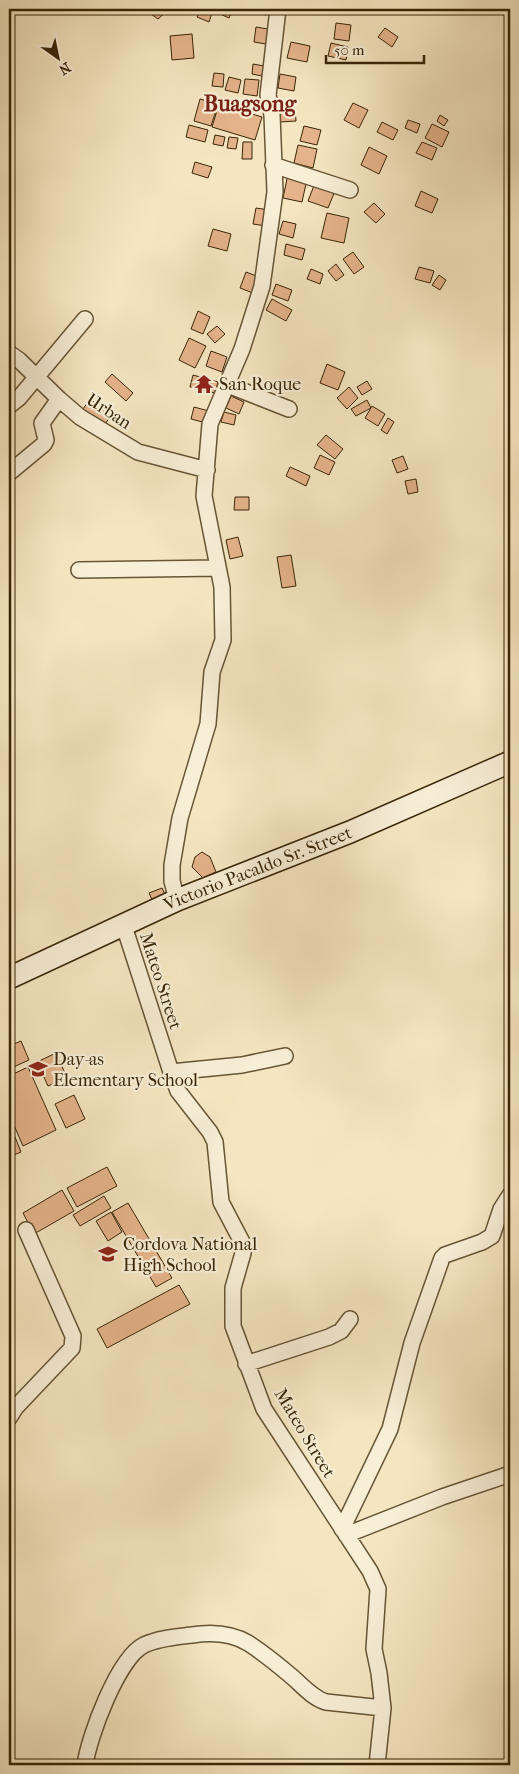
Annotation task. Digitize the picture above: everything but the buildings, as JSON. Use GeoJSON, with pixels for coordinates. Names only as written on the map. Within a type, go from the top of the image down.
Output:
{"type":"FeatureCollection","features":[{"type":"Feature","properties":{"kind":"street"},"geometry":{"type":"LineString","coordinates":[[177,900],[172,881],[172,865],[180,818],[208,724],[212,672],[223,640],[222,587],[204,496],[210,424],[242,349],[262,286],[275,192],[272,115],[268,95],[278,9]]}},
{"type":"Feature","properties":{"kind":"street"},"geometry":{"type":"LineString","coordinates":[[274,165],[350,190]]}},
{"type":"Feature","properties":{"kind":"street"},"geometry":{"type":"LineString","coordinates":[[9,406],[19,398],[85,319]]}},
{"type":"Feature","properties":{"kind":"street","name":"Urban"},"geometry":{"type":"LineString","coordinates":[[9,353],[37,376],[80,417],[138,452],[206,470]]}},
{"type":"Feature","properties":{"kind":"street"},"geometry":{"type":"LineString","coordinates":[[228,385],[289,409]]}},
{"type":"Feature","properties":{"kind":"street"},"geometry":{"type":"LineString","coordinates":[[9,473],[44,444],[46,440],[42,423],[59,399]]}},
{"type":"Feature","properties":{"kind":"street"},"geometry":{"type":"LineString","coordinates":[[79,570],[218,568]]}},
{"type":"Feature","properties":{"kind":"street","name":"Victorio Pacaldo Sr. Street"},"geometry":{"type":"LineString","coordinates":[[9,978],[177,900],[350,832],[510,762]]}},
{"type":"Feature","properties":{"kind":"street","name":"Mateo Street"},"geometry":{"type":"LineString","coordinates":[[124,926],[178,1091],[216,1142],[221,1202],[243,1244],[243,1253],[233,1288],[233,1326],[246,1364],[264,1409],[289,1444],[370,1571],[378,1589],[374,1649],[383,1708],[377,1765]]}},
{"type":"Feature","properties":{"kind":"street"},"geometry":{"type":"LineString","coordinates":[[171,1072],[242,1065],[285,1056]]}},
{"type":"Feature","properties":{"kind":"street"},"geometry":{"type":"LineString","coordinates":[[344,1532],[390,1429],[412,1343],[442,1258],[492,1236],[501,1209],[510,1195]]}},
{"type":"Feature","properties":{"kind":"street"},"geometry":{"type":"LineString","coordinates":[[9,1418],[16,1407],[72,1348],[73,1342],[73,1336],[26,1230]]}},
{"type":"Feature","properties":{"kind":"street"},"geometry":{"type":"LineString","coordinates":[[246,1364],[329,1337],[341,1331],[350,1319]]}},
{"type":"Feature","properties":{"kind":"street"},"geometry":{"type":"LineString","coordinates":[[344,1532],[510,1474]]}},
{"type":"Feature","properties":{"kind":"street"},"geometry":{"type":"LineString","coordinates":[[85,1765],[96,1721],[129,1657],[144,1646],[164,1639],[209,1632],[228,1635],[246,1642],[319,1700],[383,1708]]}},
{"type":"Feature","properties":{"kind":"place","name":"San Roque"},"geometry":{"type":"Point","coordinates":[204,384]}},
{"type":"Feature","properties":{"kind":"place","name":"Day-as Elementary School"},"geometry":{"type":"Point","coordinates":[38,1069]}},
{"type":"Feature","properties":{"kind":"place","name":"Cordova National High School"},"geometry":{"type":"Point","coordinates":[108,1254]}},
{"type":"Feature","properties":{"kind":"district","name":"Buagsong"},"geometry":{"type":"Point","coordinates":[250,103]}}]}
